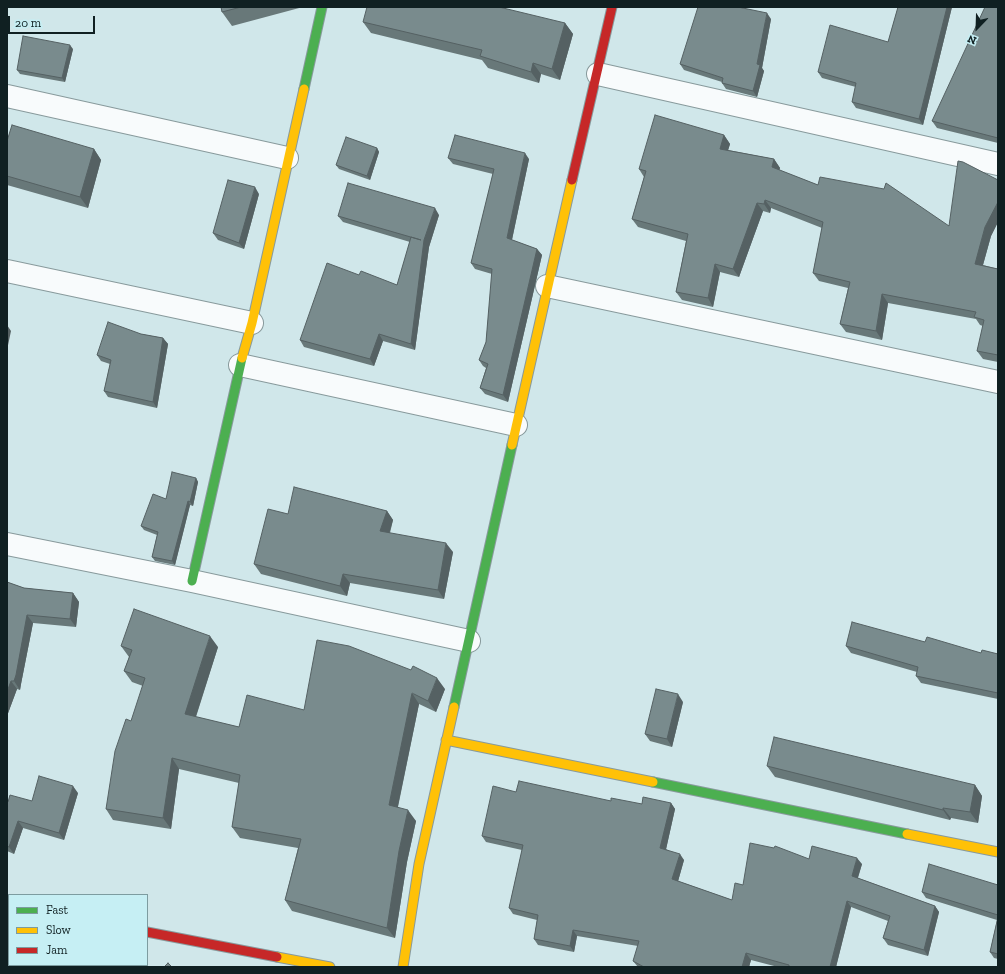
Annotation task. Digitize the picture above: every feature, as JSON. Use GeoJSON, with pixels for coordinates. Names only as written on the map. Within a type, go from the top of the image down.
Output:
{"type":"FeatureCollection","features":[{"type":"Feature","properties":{"kind":"street"},"geometry":{"type":"LineString","coordinates":[[192,581],[240,365],[252,323],[287,158],[322,7]]}},
{"type":"Feature","properties":{"kind":"street"},"geometry":{"type":"LineString","coordinates":[[403,967],[418,864],[469,641],[547,286],[598,74],[612,7]]}},
{"type":"Feature","properties":{"kind":"street"},"geometry":{"type":"LineString","coordinates":[[598,74],[998,164]]}},
{"type":"Feature","properties":{"kind":"street"},"geometry":{"type":"LineString","coordinates":[[7,96],[287,158]]}},
{"type":"Feature","properties":{"kind":"street"},"geometry":{"type":"LineString","coordinates":[[7,271],[252,323]]}},
{"type":"Feature","properties":{"kind":"street"},"geometry":{"type":"LineString","coordinates":[[547,286],[998,382]]}},
{"type":"Feature","properties":{"kind":"street"},"geometry":{"type":"LineString","coordinates":[[240,365],[516,425]]}},
{"type":"Feature","properties":{"kind":"street"},"geometry":{"type":"LineString","coordinates":[[7,544],[192,581],[469,641]]}},
{"type":"Feature","properties":{"kind":"street"},"geometry":{"type":"LineString","coordinates":[[446,740],[998,852]]}},
{"type":"Feature","properties":{"kind":"street"},"geometry":{"type":"LineString","coordinates":[[148,932],[316,966]]}},
{"type":"Feature","properties":{"kind":"building"},"geometry":{"type":"Polygon","coordinates":[[[221,7],[241,7],[222,12],[221,7]]]}},
{"type":"Feature","properties":{"kind":"building"},"geometry":{"type":"Polygon","coordinates":[[[367,7],[499,7],[565,23],[552,69],[533,63],[531,72],[480,56],[482,50],[363,22],[367,7]]]}},
{"type":"Feature","properties":{"kind":"building"},"geometry":{"type":"Polygon","coordinates":[[[698,7],[738,7],[767,13],[757,64],[760,65],[753,91],[722,83],[723,78],[680,64],[698,7]]]}},
{"type":"Feature","properties":{"kind":"building"},"geometry":{"type":"Polygon","coordinates":[[[898,7],[947,7],[919,119],[852,102],[856,83],[818,72],[830,25],[888,42],[898,7]]]}},
{"type":"Feature","properties":{"kind":"building"},"geometry":{"type":"Polygon","coordinates":[[[985,7],[998,7],[998,138],[932,121],[985,7]]]}},
{"type":"Feature","properties":{"kind":"building"},"geometry":{"type":"Polygon","coordinates":[[[23,36],[70,45],[62,78],[17,70],[23,36]]]}},
{"type":"Feature","properties":{"kind":"building"},"geometry":{"type":"Polygon","coordinates":[[[655,115],[724,135],[720,149],[774,159],[772,167],[818,185],[820,177],[884,189],[886,183],[949,226],[958,161],[963,162],[998,180],[998,202],[985,227],[975,264],[998,269],[998,355],[977,351],[984,320],[974,317],[976,312],[882,294],[876,331],[840,324],[850,282],[813,273],[823,222],[765,200],[764,204],[757,203],[733,269],[715,264],[708,298],[676,292],[688,234],[632,219],[646,171],[639,169],[655,115]]]}},
{"type":"Feature","properties":{"kind":"building"},"geometry":{"type":"Polygon","coordinates":[[[12,125],[94,149],[80,197],[7,176],[7,141],[12,125]]]}},
{"type":"Feature","properties":{"kind":"building"},"geometry":{"type":"Polygon","coordinates":[[[455,135],[525,153],[507,238],[537,249],[503,395],[480,388],[488,364],[479,360],[486,342],[492,269],[471,263],[494,169],[448,158],[455,135]]]}},
{"type":"Feature","properties":{"kind":"building"},"geometry":{"type":"Polygon","coordinates":[[[346,137],[377,148],[367,176],[336,165],[346,137]]]}},
{"type":"Feature","properties":{"kind":"building"},"geometry":{"type":"Polygon","coordinates":[[[228,180],[255,187],[239,243],[213,233],[228,180]]]}},
{"type":"Feature","properties":{"kind":"building"},"geometry":{"type":"Polygon","coordinates":[[[348,183],[435,208],[424,240],[411,344],[379,334],[370,359],[300,340],[327,263],[359,275],[361,271],[397,285],[411,237],[338,216],[348,183]]]}},
{"type":"Feature","properties":{"kind":"building"},"geometry":{"type":"Polygon","coordinates":[[[108,322],[141,334],[163,338],[153,402],[104,391],[111,360],[97,355],[108,322]]]}},
{"type":"Feature","properties":{"kind":"building"},"geometry":{"type":"Polygon","coordinates":[[[172,472],[196,478],[190,502],[188,501],[172,561],[152,557],[158,532],[141,526],[153,494],[166,499],[172,472]]]}},
{"type":"Feature","properties":{"kind":"building"},"geometry":{"type":"Polygon","coordinates":[[[294,487],[387,511],[380,531],[446,543],[438,590],[343,574],[340,586],[254,564],[268,509],[288,514],[294,487]]]}},
{"type":"Feature","properties":{"kind":"building"},"geometry":{"type":"Polygon","coordinates":[[[7,582],[24,588],[73,593],[70,619],[27,615],[16,675],[14,681],[11,681],[7,692],[7,582]]]}},
{"type":"Feature","properties":{"kind":"building"},"geometry":{"type":"Polygon","coordinates":[[[134,609],[210,636],[185,714],[239,727],[247,695],[304,710],[317,640],[349,646],[411,670],[413,666],[437,678],[428,701],[412,693],[389,805],[408,810],[399,851],[387,928],[285,900],[301,839],[232,827],[240,775],[172,758],[163,818],[106,809],[115,751],[126,719],[131,721],[145,678],[124,671],[132,650],[121,646],[134,609]]]}},
{"type":"Feature","properties":{"kind":"building"},"geometry":{"type":"Polygon","coordinates":[[[852,622],[925,642],[927,637],[981,653],[982,650],[998,654],[998,693],[916,676],[918,667],[846,646],[852,622]]]}},
{"type":"Feature","properties":{"kind":"building"},"geometry":{"type":"Polygon","coordinates":[[[656,689],[678,694],[667,739],[645,734],[656,689]]]}},
{"type":"Feature","properties":{"kind":"building"},"geometry":{"type":"Polygon","coordinates":[[[774,737],[975,785],[970,812],[943,808],[943,810],[767,766],[774,737]]]}},
{"type":"Feature","properties":{"kind":"building"},"geometry":{"type":"Polygon","coordinates":[[[39,776],[73,786],[59,833],[18,821],[9,847],[7,846],[7,802],[10,795],[32,801],[39,776]]]}},
{"type":"Feature","properties":{"kind":"building"},"geometry":{"type":"Polygon","coordinates":[[[519,781],[611,801],[611,798],[642,804],[643,797],[671,803],[660,848],[680,854],[672,879],[732,900],[735,883],[743,885],[750,843],[774,848],[775,846],[809,859],[812,846],[857,858],[852,876],[935,906],[924,950],[883,938],[890,916],[847,901],[830,967],[789,967],[789,965],[746,953],[742,967],[644,967],[633,961],[639,941],[573,930],[570,946],[534,939],[538,915],[509,908],[523,845],[482,836],[493,786],[516,792],[519,781]]]}},
{"type":"Feature","properties":{"kind":"building"},"geometry":{"type":"Polygon","coordinates":[[[929,864],[998,885],[998,915],[922,892],[929,864]]]}},
{"type":"Feature","properties":{"kind":"building"},"geometry":{"type":"Polygon","coordinates":[[[998,917],[998,954],[990,952],[998,917]]]}},
{"type":"Feature","properties":{"kind":"building"},"geometry":{"type":"Polygon","coordinates":[[[168,963],[172,967],[164,967],[168,963]]]}},
{"type":"Feature","properties":{"kind":"traffic: fast"},"geometry":{"type":"LineString","coordinates":[[304,89],[322,7]]}},
{"type":"Feature","properties":{"kind":"traffic: fast"},"geometry":{"type":"LineString","coordinates":[[192,581],[242,358]]}},
{"type":"Feature","properties":{"kind":"traffic: fast"},"geometry":{"type":"LineString","coordinates":[[454,707],[512,445]]}},
{"type":"Feature","properties":{"kind":"traffic: fast"},"geometry":{"type":"LineString","coordinates":[[653,782],[907,834]]}},
{"type":"Feature","properties":{"kind":"traffic: slow"},"geometry":{"type":"LineString","coordinates":[[242,358],[252,323],[304,89]]}},
{"type":"Feature","properties":{"kind":"traffic: slow"},"geometry":{"type":"LineString","coordinates":[[512,445],[572,180]]}},
{"type":"Feature","properties":{"kind":"traffic: slow"},"geometry":{"type":"LineString","coordinates":[[403,967],[419,864],[454,707]]}},
{"type":"Feature","properties":{"kind":"traffic: slow"},"geometry":{"type":"LineString","coordinates":[[446,740],[653,782]]}},
{"type":"Feature","properties":{"kind":"traffic: slow"},"geometry":{"type":"LineString","coordinates":[[907,834],[998,852]]}},
{"type":"Feature","properties":{"kind":"traffic: slow"},"geometry":{"type":"LineString","coordinates":[[277,957],[330,967]]}},
{"type":"Feature","properties":{"kind":"traffic: jam"},"geometry":{"type":"LineString","coordinates":[[572,180],[612,7]]}},
{"type":"Feature","properties":{"kind":"traffic: jam"},"geometry":{"type":"LineString","coordinates":[[148,932],[277,957]]}}]}
